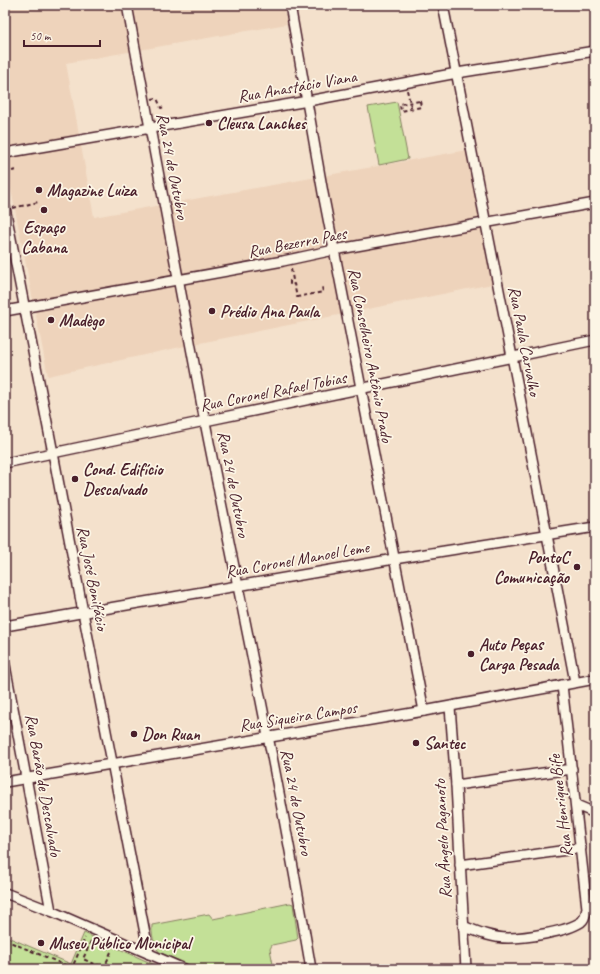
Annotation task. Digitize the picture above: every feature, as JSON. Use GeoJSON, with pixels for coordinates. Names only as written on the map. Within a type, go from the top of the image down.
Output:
{"type":"FeatureCollection","features":[{"type":"Feature","properties":{"kind":"street","name":"Rua 24 de Outubro"},"geometry":{"type":"LineString","coordinates":[[127,5],[149,129],[205,421],[296,880],[311,969]]}},
{"type":"Feature","properties":{"kind":"street","name":"Rua Conselheiro Antônio Prado"},"geometry":{"type":"LineString","coordinates":[[290,5],[334,250],[424,712]]}},
{"type":"Feature","properties":{"kind":"street","name":"Rua Paula Carvalho"},"geometry":{"type":"LineString","coordinates":[[443,5],[575,682]]}},
{"type":"Feature","properties":{"kind":"street","name":"Rua Anastácio Viana"},"geometry":{"type":"LineString","coordinates":[[5,153],[595,50]]}},
{"type":"Feature","properties":{"kind":"street","name":"Rua Bezerra Paes"},"geometry":{"type":"LineString","coordinates":[[5,311],[595,203]]}},
{"type":"Feature","properties":{"kind":"street","name":"Rua José Bonifácio"},"geometry":{"type":"LineString","coordinates":[[5,208],[149,954]]}},
{"type":"Feature","properties":{"kind":"street","name":"Rua Coronel Rafael Tobias"},"geometry":{"type":"LineString","coordinates":[[5,464],[595,340]]}},
{"type":"Feature","properties":{"kind":"street","name":"Rua Coronel Manoel Leme"},"geometry":{"type":"LineString","coordinates":[[5,626],[595,526]]}},
{"type":"Feature","properties":{"kind":"street","name":"Rua Barão de Descalvado"},"geometry":{"type":"LineString","coordinates":[[5,665],[9,703],[27,778],[51,911]]}},
{"type":"Feature","properties":{"kind":"street","name":"Rua Siqueira Campos"},"geometry":{"type":"LineString","coordinates":[[5,782],[424,712],[595,679]]}},
{"type":"Feature","properties":{"kind":"street","name":"Rua Henrique Bife"},"geometry":{"type":"LineString","coordinates":[[463,926],[487,935],[508,938],[535,936],[562,930],[581,922],[586,916],[587,908],[581,848],[562,685]]}},
{"type":"Feature","properties":{"kind":"street","name":"Rua Ângelo Paganoto"},"geometry":{"type":"LineString","coordinates":[[450,707],[456,785],[466,969]]}},
{"type":"Feature","properties":{"kind":"street"},"geometry":{"type":"LineString","coordinates":[[456,785],[572,769]]}},
{"type":"Feature","properties":{"kind":"street"},"geometry":{"type":"LineString","coordinates":[[576,805],[595,813]]}},
{"type":"Feature","properties":{"kind":"street"},"geometry":{"type":"LineString","coordinates":[[460,865],[581,848]]}},
{"type":"Feature","properties":{"kind":"street"},"geometry":{"type":"LineString","coordinates":[[5,893],[51,911],[184,969]]}},
{"type":"Feature","properties":{"kind":"path"},"geometry":{"type":"LineString","coordinates":[[406,83],[412,110]]}},
{"type":"Feature","properties":{"kind":"path"},"geometry":{"type":"LineString","coordinates":[[149,100],[157,98],[161,108],[164,107]]}},
{"type":"Feature","properties":{"kind":"path"},"geometry":{"type":"LineString","coordinates":[[420,101],[421,107],[412,110],[401,111],[400,104],[420,101]]}},
{"type":"Feature","properties":{"kind":"path"},"geometry":{"type":"LineString","coordinates":[[12,171],[16,170]]}},
{"type":"Feature","properties":{"kind":"path"},"geometry":{"type":"LineString","coordinates":[[5,208],[38,202]]}},
{"type":"Feature","properties":{"kind":"path"},"geometry":{"type":"LineString","coordinates":[[291,266],[294,280],[290,281],[290,285],[294,284],[297,297],[323,292],[322,288]]}},
{"type":"Feature","properties":{"kind":"path"},"geometry":{"type":"LineString","coordinates":[[5,940],[72,968],[85,938]]}},
{"type":"Feature","properties":{"kind":"path"},"geometry":{"type":"LineString","coordinates":[[91,941],[83,959],[104,968],[111,952]]}},
{"type":"Feature","properties":{"kind":"path"},"geometry":{"type":"LineString","coordinates":[[106,963],[116,969]]}},
{"type":"Feature","properties":{"kind":"shaded area"},"geometry":{"type":"Polygon","coordinates":[[[283,5],[287,24],[66,63],[94,217],[467,150],[492,284],[185,346],[48,376],[5,159],[5,6],[283,5]]]}},
{"type":"Feature","properties":{"kind":"green space"},"geometry":{"type":"Polygon","coordinates":[[[397,102],[408,159],[379,165],[368,107],[397,102]]]}},
{"type":"Feature","properties":{"kind":"green space"},"geometry":{"type":"Polygon","coordinates":[[[290,903],[293,904],[298,938],[296,940],[272,945],[270,949],[274,969],[199,969],[159,952],[153,939],[152,925],[209,914],[213,919],[290,903]]]}},
{"type":"Feature","properties":{"kind":"green space"},"geometry":{"type":"Polygon","coordinates":[[[84,933],[164,969],[5,969],[5,936],[71,964],[84,933]]]}},
{"type":"Feature","properties":{"kind":"place","name":"Cleusa Lanches"},"geometry":{"type":"Point","coordinates":[209,123]}},
{"type":"Feature","properties":{"kind":"place","name":"Magazine Luiza"},"geometry":{"type":"Point","coordinates":[39,190]}},
{"type":"Feature","properties":{"kind":"place","name":"Espaço Cabana"},"geometry":{"type":"Point","coordinates":[44,210]}},
{"type":"Feature","properties":{"kind":"place","name":"Prédio Ana Paula"},"geometry":{"type":"Point","coordinates":[212,311]}},
{"type":"Feature","properties":{"kind":"place","name":"Madègo"},"geometry":{"type":"Point","coordinates":[51,320]}},
{"type":"Feature","properties":{"kind":"place","name":"Cond. Edifício Descalvado"},"geometry":{"type":"Point","coordinates":[75,479]}},
{"type":"Feature","properties":{"kind":"place","name":"PontoC Comunicação"},"geometry":{"type":"Point","coordinates":[577,567]}},
{"type":"Feature","properties":{"kind":"place","name":"Auto Peças Carga Pesada"},"geometry":{"type":"Point","coordinates":[471,654]}},
{"type":"Feature","properties":{"kind":"place","name":"Don Ruan"},"geometry":{"type":"Point","coordinates":[134,734]}},
{"type":"Feature","properties":{"kind":"place","name":"Santec"},"geometry":{"type":"Point","coordinates":[416,743]}},
{"type":"Feature","properties":{"kind":"place","name":"Museu Público Municipal"},"geometry":{"type":"Point","coordinates":[41,943]}}]}
